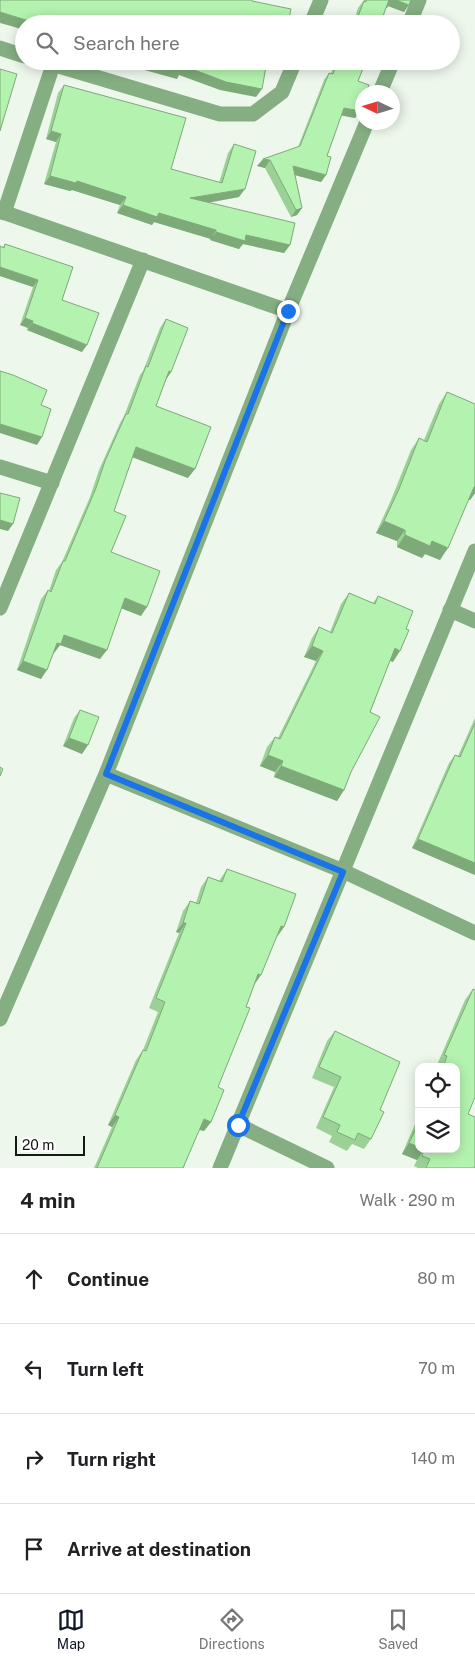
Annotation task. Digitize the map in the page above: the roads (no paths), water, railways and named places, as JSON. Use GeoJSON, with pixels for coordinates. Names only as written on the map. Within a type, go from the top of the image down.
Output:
{"type":"FeatureCollection","features":[{"type":"Feature","properties":{"kind":"street"},"geometry":{"type":"LineString","coordinates":[[314,15],[320,0]]}},
{"type":"Feature","properties":{"kind":"street"},"geometry":{"type":"LineString","coordinates":[[413,15],[419,0]]}},
{"type":"Feature","properties":{"kind":"street"},"geometry":{"type":"LineString","coordinates":[[0,48],[15,53]]}},
{"type":"Feature","properties":{"kind":"street"},"geometry":{"type":"LineString","coordinates":[[46,70],[2,212],[288,311]]}},
{"type":"Feature","properties":{"kind":"street"},"geometry":{"type":"LineString","coordinates":[[72,70],[220,114],[253,114],[282,92],[291,70]]}},
{"type":"Feature","properties":{"kind":"street"},"geometry":{"type":"LineString","coordinates":[[383,85],[389,70]]}},
{"type":"Feature","properties":{"kind":"street"},"geometry":{"type":"LineString","coordinates":[[0,1019],[106,774],[288,311],[364,130]]}},
{"type":"Feature","properties":{"kind":"street"},"geometry":{"type":"LineString","coordinates":[[0,608],[143,260]]}},
{"type":"Feature","properties":{"kind":"street"},"geometry":{"type":"LineString","coordinates":[[0,467],[52,483]]}},
{"type":"Feature","properties":{"kind":"street"},"geometry":{"type":"LineString","coordinates":[[220,1168],[475,551]]}},
{"type":"Feature","properties":{"kind":"street"},"geometry":{"type":"LineString","coordinates":[[450,610],[475,621]]}},
{"type":"Feature","properties":{"kind":"street"},"geometry":{"type":"LineString","coordinates":[[106,774],[343,872],[475,933]]}},
{"type":"Feature","properties":{"kind":"street"},"geometry":{"type":"LineString","coordinates":[[238,1125],[327,1168]]}}]}
